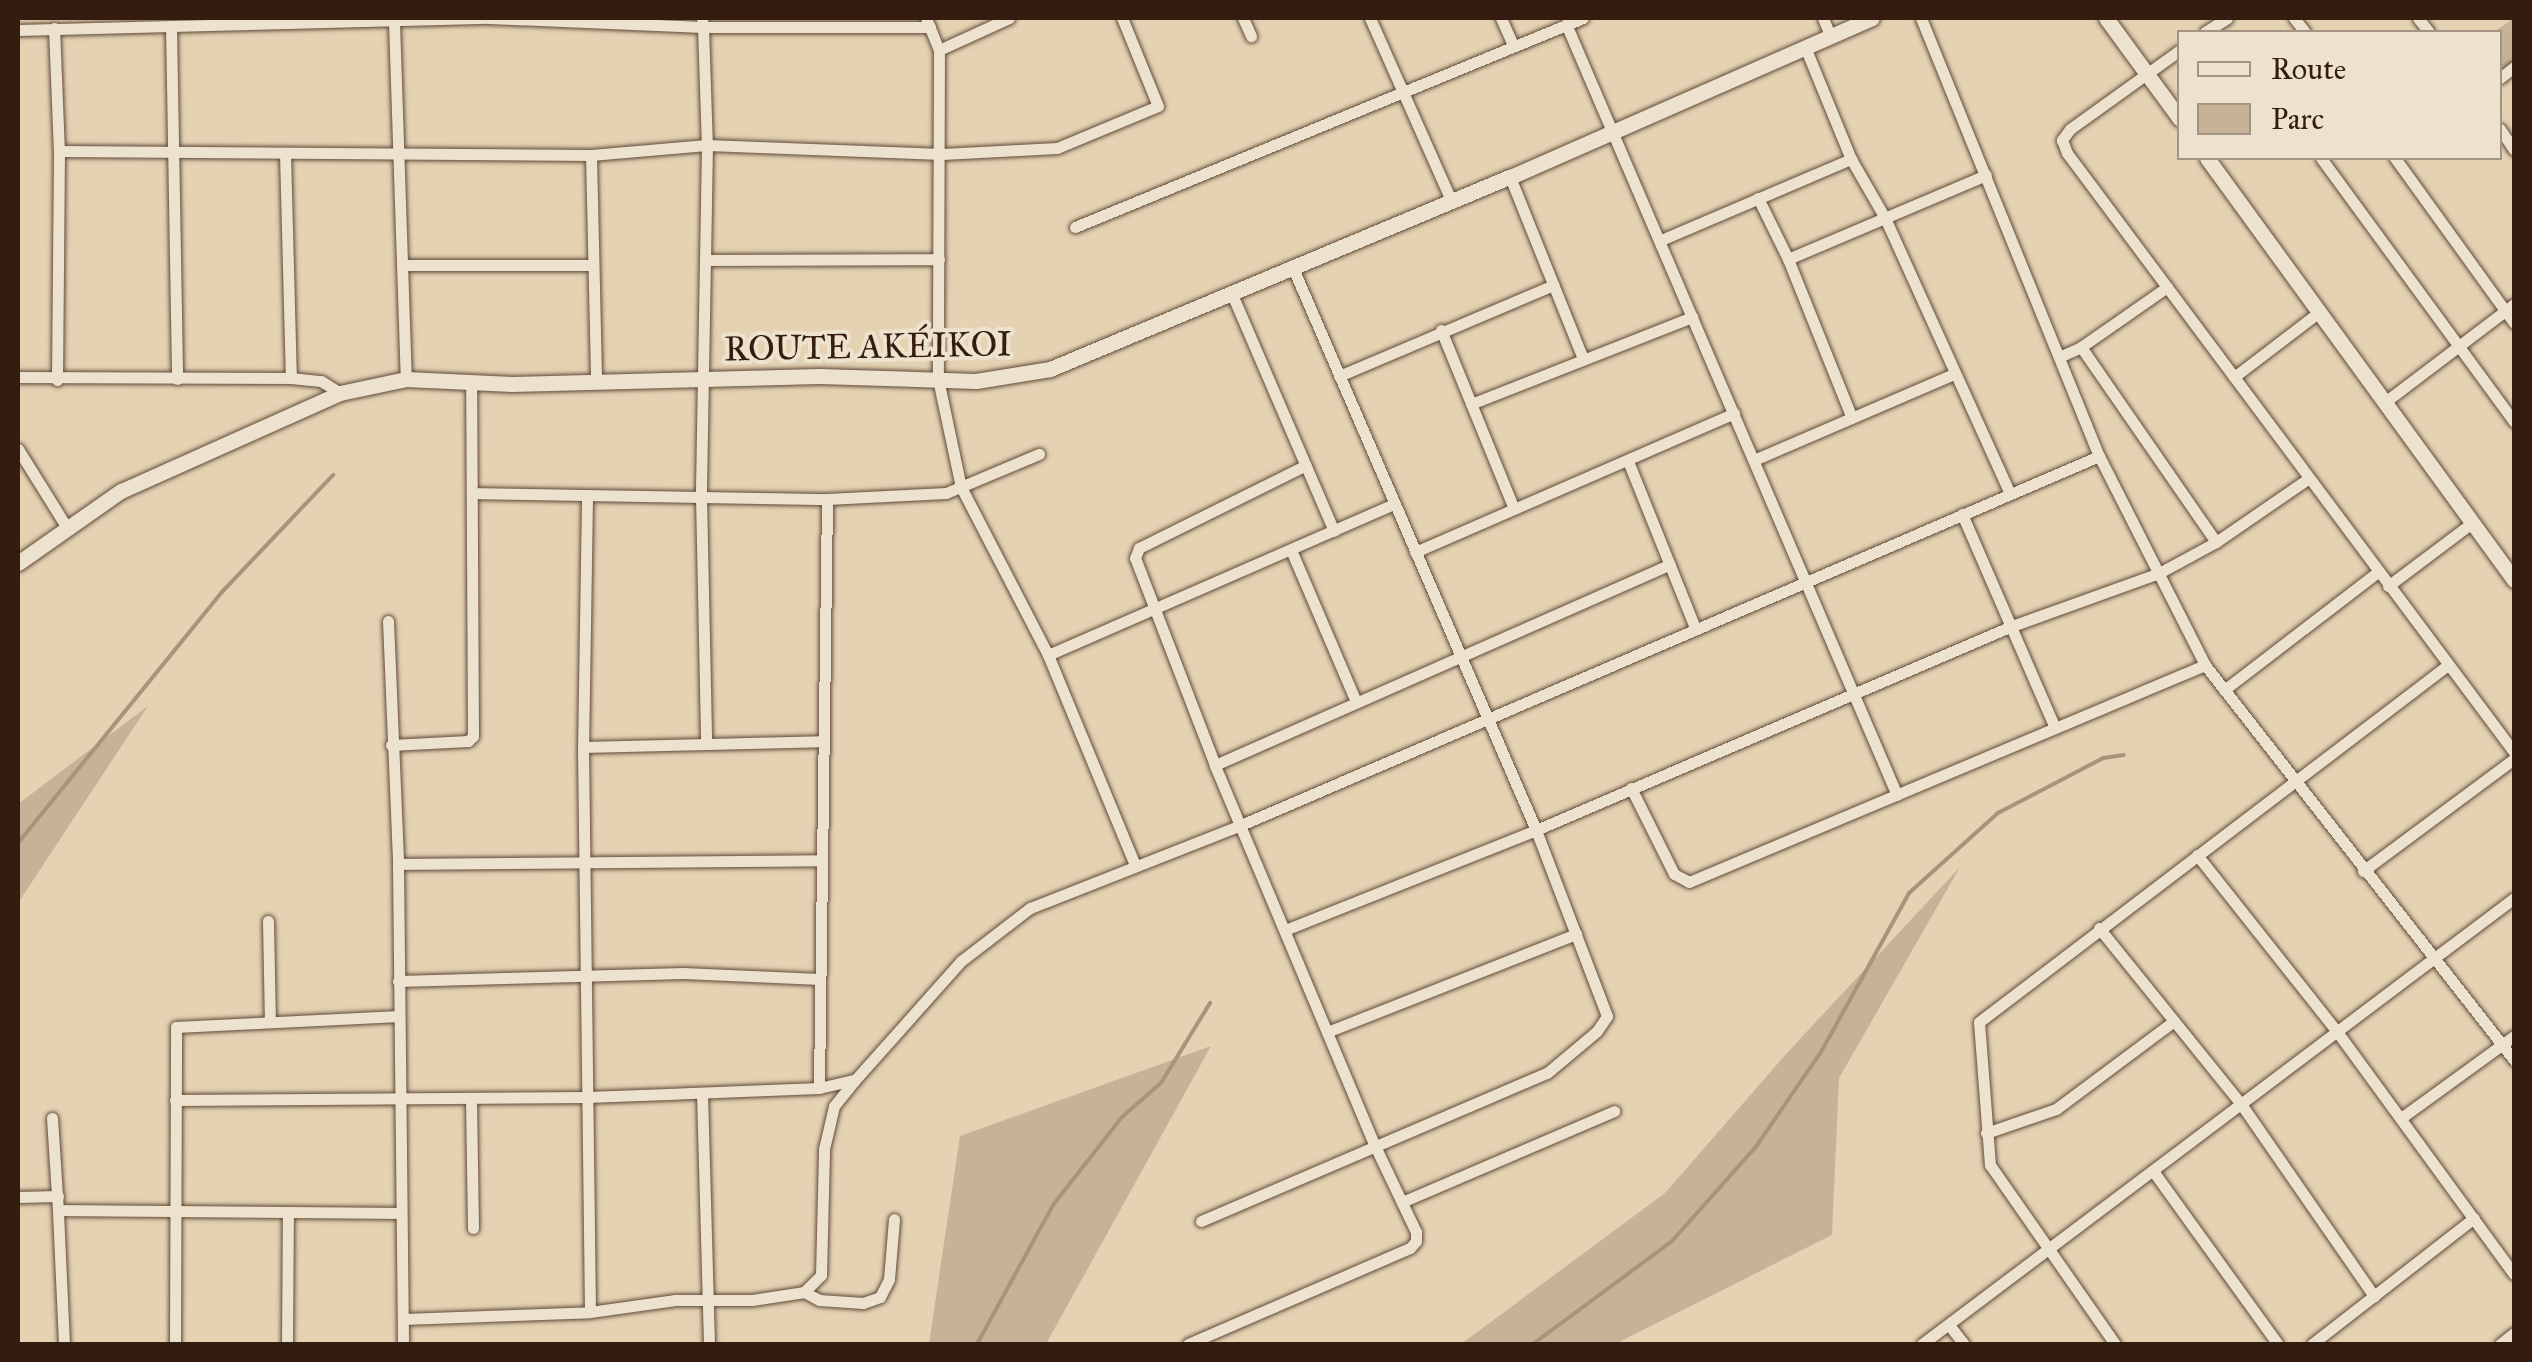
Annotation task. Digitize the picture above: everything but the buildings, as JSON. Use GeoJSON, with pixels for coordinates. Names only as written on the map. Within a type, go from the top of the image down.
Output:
{"type":"FeatureCollection","features":[{"type":"Feature","properties":{"kind":"street"},"geometry":{"type":"LineString","coordinates":[[939,50],[1009,18]]}},
{"type":"Feature","properties":{"kind":"street"},"geometry":{"type":"LineString","coordinates":[[59,150],[591,155],[707,145],[942,154],[1066,146],[1154,109],[1157,100],[1122,18]]}},
{"type":"Feature","properties":{"kind":"street"},"geometry":{"type":"LineString","coordinates":[[1243,18],[1251,36]]}},
{"type":"Feature","properties":{"kind":"street"},"geometry":{"type":"LineString","coordinates":[[1370,18],[1452,202]]}},
{"type":"Feature","properties":{"kind":"street"},"geometry":{"type":"LineString","coordinates":[[1501,18],[1513,45]]}},
{"type":"Feature","properties":{"kind":"street"},"geometry":{"type":"LineString","coordinates":[[1075,228],[1583,18]]}},
{"type":"Feature","properties":{"kind":"street"},"geometry":{"type":"LineString","coordinates":[[1823,18],[1830,35]]}},
{"type":"Feature","properties":{"kind":"street","name":"ROUTE AKÉIKOI"},"geometry":{"type":"LineString","coordinates":[[18,563],[121,491],[340,392],[406,379],[704,381],[819,376],[976,380],[1050,369],[1510,178],[1872,18]]}},
{"type":"Feature","properties":{"kind":"street"},"geometry":{"type":"LineString","coordinates":[[1921,18],[2099,456],[2205,664],[2514,1060]]}},
{"type":"Feature","properties":{"kind":"street"},"geometry":{"type":"LineString","coordinates":[[2106,18],[2177,115]]}},
{"type":"Feature","properties":{"kind":"street"},"geometry":{"type":"LineString","coordinates":[[18,30],[141,22],[171,27],[261,20],[928,22],[939,50],[942,154],[938,380],[962,487],[1048,655],[1135,865]]}},
{"type":"Feature","properties":{"kind":"street"},"geometry":{"type":"LineString","coordinates":[[394,22],[406,379]]}},
{"type":"Feature","properties":{"kind":"street"},"geometry":{"type":"LineString","coordinates":[[703,22],[707,145],[701,496],[706,743]]}},
{"type":"Feature","properties":{"kind":"street"},"geometry":{"type":"LineString","coordinates":[[1566,24],[1897,795]]}},
{"type":"Feature","properties":{"kind":"street"},"geometry":{"type":"LineString","coordinates":[[171,27],[177,379]]}},
{"type":"Feature","properties":{"kind":"street"},"geometry":{"type":"LineString","coordinates":[[54,28],[59,150],[57,380]]}},
{"type":"Feature","properties":{"kind":"street"},"geometry":{"type":"LineString","coordinates":[[1805,47],[1850,158],[1885,218],[2010,494]]}},
{"type":"Feature","properties":{"kind":"street"},"geometry":{"type":"LineString","coordinates":[[2177,52],[2070,129],[2062,140],[2514,755],[2363,871]]}},
{"type":"Feature","properties":{"kind":"street"},"geometry":{"type":"LineString","coordinates":[[286,153],[291,378]]}},
{"type":"Feature","properties":{"kind":"street"},"geometry":{"type":"LineString","coordinates":[[591,155],[596,381]]}},
{"type":"Feature","properties":{"kind":"street"},"geometry":{"type":"LineString","coordinates":[[1661,240],[1850,158]]}},
{"type":"Feature","properties":{"kind":"street"},"geometry":{"type":"LineString","coordinates":[[2209,160],[2514,580]]}},
{"type":"Feature","properties":{"kind":"street"},"geometry":{"type":"LineString","coordinates":[[2322,160],[2514,422]]}},
{"type":"Feature","properties":{"kind":"street"},"geometry":{"type":"LineString","coordinates":[[2397,160],[2510,308],[2514,323]]}},
{"type":"Feature","properties":{"kind":"street"},"geometry":{"type":"LineString","coordinates":[[1788,259],[1986,175]]}},
{"type":"Feature","properties":{"kind":"street"},"geometry":{"type":"LineString","coordinates":[[1510,178],[1583,359]]}},
{"type":"Feature","properties":{"kind":"street"},"geometry":{"type":"LineString","coordinates":[[1758,198],[1788,259],[1852,418]]}},
{"type":"Feature","properties":{"kind":"street"},"geometry":{"type":"LineString","coordinates":[[705,260],[939,260]]}},
{"type":"Feature","properties":{"kind":"street"},"geometry":{"type":"LineString","coordinates":[[402,265],[592,266]]}},
{"type":"Feature","properties":{"kind":"street"},"geometry":{"type":"LineString","coordinates":[[1201,1221],[1546,1072],[1597,1032],[1607,1016],[1536,830],[1292,266]]}},
{"type":"Feature","properties":{"kind":"street"},"geometry":{"type":"LineString","coordinates":[[1338,376],[1552,285]]}},
{"type":"Feature","properties":{"kind":"street"},"geometry":{"type":"LineString","coordinates":[[2059,356],[2080,347],[2167,287]]}},
{"type":"Feature","properties":{"kind":"street"},"geometry":{"type":"LineString","coordinates":[[1232,292],[1334,531]]}},
{"type":"Feature","properties":{"kind":"street"},"geometry":{"type":"LineString","coordinates":[[2385,402],[2510,308]]}},
{"type":"Feature","properties":{"kind":"street"},"geometry":{"type":"LineString","coordinates":[[2234,376],[2319,312]]}},
{"type":"Feature","properties":{"kind":"street"},"geometry":{"type":"LineString","coordinates":[[1471,404],[1692,317]]}},
{"type":"Feature","properties":{"kind":"street"},"geometry":{"type":"LineString","coordinates":[[1441,330],[1514,510]]}},
{"type":"Feature","properties":{"kind":"street"},"geometry":{"type":"LineString","coordinates":[[2080,347],[2216,542]]}},
{"type":"Feature","properties":{"kind":"street"},"geometry":{"type":"LineString","coordinates":[[1754,460],[1954,374]]}},
{"type":"Feature","properties":{"kind":"street"},"geometry":{"type":"LineString","coordinates":[[18,377],[291,378],[321,381],[340,392]]}},
{"type":"Feature","properties":{"kind":"street"},"geometry":{"type":"LineString","coordinates":[[390,745],[468,742],[473,736],[474,493],[470,382]]}},
{"type":"Feature","properties":{"kind":"street"},"geometry":{"type":"LineString","coordinates":[[1415,552],[1734,413]]}},
{"type":"Feature","properties":{"kind":"street"},"geometry":{"type":"LineString","coordinates":[[18,449],[66,526]]}},
{"type":"Feature","properties":{"kind":"street"},"geometry":{"type":"LineString","coordinates":[[474,493],[587,498],[828,499],[946,493],[1039,454]]}},
{"type":"Feature","properties":{"kind":"street"},"geometry":{"type":"LineString","coordinates":[[804,1292],[820,1275],[824,1149],[834,1106],[984,939],[1030,908],[1241,825],[2099,456]]}},
{"type":"Feature","properties":{"kind":"street"},"geometry":{"type":"LineString","coordinates":[[1628,461],[1695,628]]}},
{"type":"Feature","properties":{"kind":"street"},"geometry":{"type":"LineString","coordinates":[[1188,1344],[1410,1248],[1416,1232],[1374,1144],[1215,765],[1135,558],[1140,548],[1306,465]]}},
{"type":"Feature","properties":{"kind":"street"},"geometry":{"type":"LineString","coordinates":[[1284,930],[1536,830],[2012,626],[2159,573],[2216,542],[2310,478]]}},
{"type":"Feature","properties":{"kind":"street"},"geometry":{"type":"LineString","coordinates":[[587,498],[583,747],[590,1312]]}},
{"type":"Feature","properties":{"kind":"street"},"geometry":{"type":"LineString","coordinates":[[819,1088],[828,499]]}},
{"type":"Feature","properties":{"kind":"street"},"geometry":{"type":"LineString","coordinates":[[1048,655],[1394,504]]}},
{"type":"Feature","properties":{"kind":"street"},"geometry":{"type":"LineString","coordinates":[[1962,514],[2055,728]]}},
{"type":"Feature","properties":{"kind":"street"},"geometry":{"type":"LineString","coordinates":[[2388,586],[2472,523]]}},
{"type":"Feature","properties":{"kind":"street"},"geometry":{"type":"LineString","coordinates":[[1292,550],[1356,702]]}},
{"type":"Feature","properties":{"kind":"street"},"geometry":{"type":"LineString","coordinates":[[1215,765],[1670,564]]}},
{"type":"Feature","properties":{"kind":"street"},"geometry":{"type":"LineString","coordinates":[[2224,690],[2378,572]]}},
{"type":"Feature","properties":{"kind":"street"},"geometry":{"type":"LineString","coordinates":[[388,621],[390,745],[398,864],[403,1344]]}},
{"type":"Feature","properties":{"kind":"street"},"geometry":{"type":"LineString","coordinates":[[1630,788],[1674,874],[1689,882],[2205,664]]}},
{"type":"Feature","properties":{"kind":"street"},"geometry":{"type":"LineString","coordinates":[[2115,1344],[1990,1165],[1979,1022],[2448,665]]}},
{"type":"Feature","properties":{"kind":"street"},"geometry":{"type":"LineString","coordinates":[[583,747],[822,741]]}},
{"type":"Feature","properties":{"kind":"street"},"geometry":{"type":"LineString","coordinates":[[2196,854],[2338,1033],[2514,1274]]}},
{"type":"Feature","properties":{"kind":"street"},"geometry":{"type":"LineString","coordinates":[[398,864],[822,860]]}},
{"type":"Feature","properties":{"kind":"street"},"geometry":{"type":"LineString","coordinates":[[1922,1344],[2514,898]]}},
{"type":"Feature","properties":{"kind":"street"},"geometry":{"type":"LineString","coordinates":[[268,921],[270,1022]]}},
{"type":"Feature","properties":{"kind":"street"},"geometry":{"type":"LineString","coordinates":[[2099,928],[2242,1104],[2374,1296]]}},
{"type":"Feature","properties":{"kind":"street"},"geometry":{"type":"LineString","coordinates":[[1327,1032],[1576,934]]}},
{"type":"Feature","properties":{"kind":"street"},"geometry":{"type":"LineString","coordinates":[[398,981],[746,973],[820,979]]}},
{"type":"Feature","properties":{"kind":"street"},"geometry":{"type":"LineString","coordinates":[[175,1344],[176,1027],[399,1016]]}},
{"type":"Feature","properties":{"kind":"street"},"geometry":{"type":"LineString","coordinates":[[1986,1133],[2056,1109],[2174,1022]]}},
{"type":"Feature","properties":{"kind":"street"},"geometry":{"type":"LineString","coordinates":[[2402,1118],[2514,1036]]}},
{"type":"Feature","properties":{"kind":"street"},"geometry":{"type":"LineString","coordinates":[[175,1100],[587,1097],[819,1088],[855,1080]]}},
{"type":"Feature","properties":{"kind":"street"},"geometry":{"type":"LineString","coordinates":[[702,1093],[709,1344]]}},
{"type":"Feature","properties":{"kind":"street"},"geometry":{"type":"LineString","coordinates":[[471,1100],[472,1228]]}},
{"type":"Feature","properties":{"kind":"street"},"geometry":{"type":"LineString","coordinates":[[1402,1202],[1614,1110]]}},
{"type":"Feature","properties":{"kind":"street"},"geometry":{"type":"LineString","coordinates":[[52,1118],[64,1344]]}},
{"type":"Feature","properties":{"kind":"street"},"geometry":{"type":"LineString","coordinates":[[2153,1171],[2278,1344]]}},
{"type":"Feature","properties":{"kind":"street"},"geometry":{"type":"LineString","coordinates":[[18,1197],[58,1196]]}},
{"type":"Feature","properties":{"kind":"street"},"geometry":{"type":"LineString","coordinates":[[58,1210],[401,1214]]}},
{"type":"Feature","properties":{"kind":"street"},"geometry":{"type":"LineString","coordinates":[[287,1344],[288,1214]]}},
{"type":"Feature","properties":{"kind":"street"},"geometry":{"type":"LineString","coordinates":[[2312,1344],[2474,1218]]}},
{"type":"Feature","properties":{"kind":"street"},"geometry":{"type":"LineString","coordinates":[[403,1319],[590,1312],[675,1300],[705,1302],[804,1292],[819,1300],[863,1303],[880,1297],[889,1278],[894,1219]]}},
{"type":"Feature","properties":{"kind":"street"},"geometry":{"type":"LineString","coordinates":[[1949,1325],[1964,1344]]}},
{"type":"Feature","properties":{"kind":"street"},"geometry":{"type":"LineString","coordinates":[[2500,1344],[2514,1333]]}},
{"type":"Feature","properties":{"kind":"green space"},"geometry":{"type":"Polygon","coordinates":[[[2514,18],[2514,60],[2502,69],[2502,30],[2497,30],[2514,18]]]}},
{"type":"Feature","properties":{"kind":"green space"},"geometry":{"type":"Polygon","coordinates":[[[148,706],[18,903],[18,804],[148,706]]]}},
{"type":"Feature","properties":{"kind":"green space"},"geometry":{"type":"Polygon","coordinates":[[[1960,867],[1839,1078],[1832,1235],[1615,1344],[1461,1344],[1665,1193],[1786,1054],[1960,867]]]}},
{"type":"Feature","properties":{"kind":"green space"},"geometry":{"type":"Polygon","coordinates":[[[1211,1046],[1046,1344],[929,1344],[960,1136],[1211,1046]]]}},
{"type":"Feature","properties":{"kind":"waterway"},"geometry":{"type":"LineString","coordinates":[[18,843],[221,593],[333,475]]}},
{"type":"Feature","properties":{"kind":"waterway"},"geometry":{"type":"LineString","coordinates":[[1533,1344],[1672,1241],[1755,1148],[1821,1052],[1909,893],[1998,813],[2103,758],[2124,755]]}},
{"type":"Feature","properties":{"kind":"waterway"},"geometry":{"type":"LineString","coordinates":[[977,1344],[1053,1205],[1122,1117],[1161,1083],[1210,1003]]}}]}
